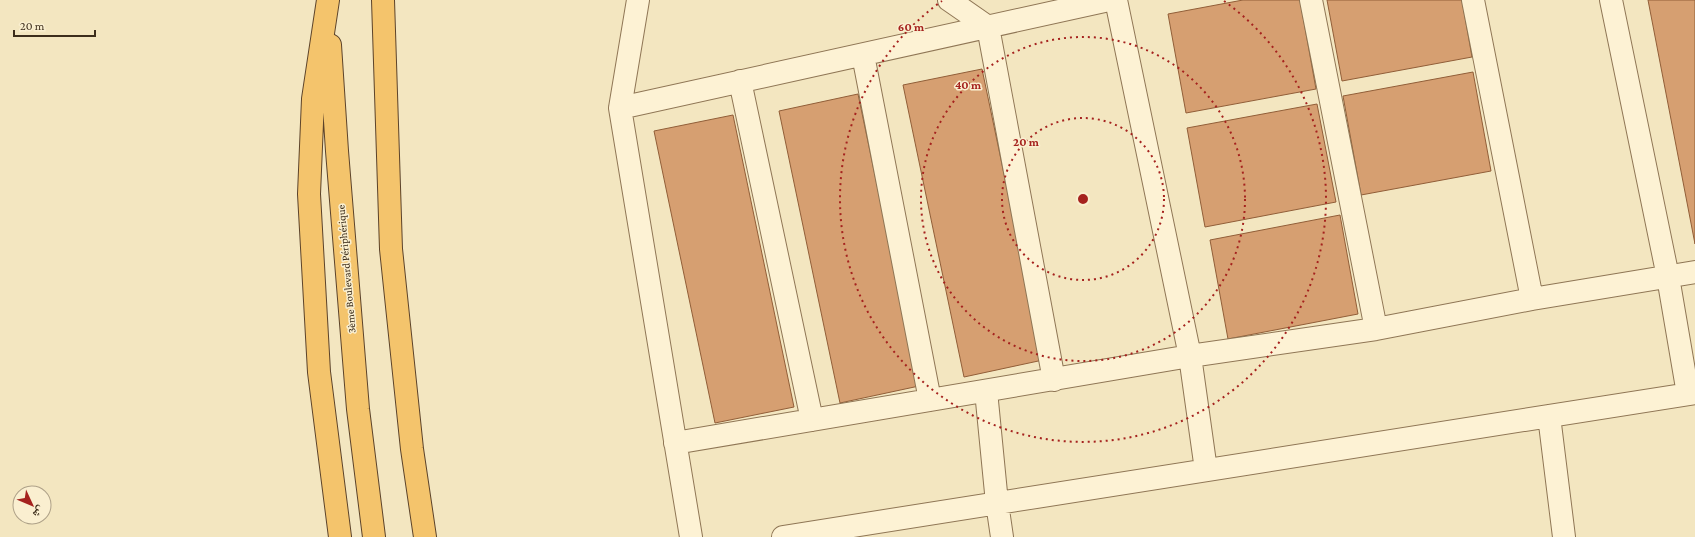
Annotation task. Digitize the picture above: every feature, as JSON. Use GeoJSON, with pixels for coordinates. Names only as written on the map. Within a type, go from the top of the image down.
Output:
{"type":"FeatureCollection","features":[{"type":"Feature","properties":{"kind":"highway"},"geometry":{"type":"LineString","coordinates":[[328,0],[313,99],[309,194],[319,372],[340,537]]}},
{"type":"Feature","properties":{"kind":"highway","name":"3ème Boulevard Périphérique"},"geometry":{"type":"LineString","coordinates":[[328,0],[336,151],[358,410],[374,537]]}},
{"type":"Feature","properties":{"kind":"highway"},"geometry":{"type":"LineString","coordinates":[[383,0],[391,249],[412,449],[425,537]]}},
{"type":"Feature","properties":{"kind":"street"},"geometry":{"type":"LineString","coordinates":[[638,0],[620,108],[691,537]]}},
{"type":"Feature","properties":{"kind":"street"},"geometry":{"type":"LineString","coordinates":[[949,0],[988,27],[1054,380]]}},
{"type":"Feature","properties":{"kind":"street"},"geometry":{"type":"LineString","coordinates":[[620,108],[1109,0]]}},
{"type":"Feature","properties":{"kind":"street"},"geometry":{"type":"LineString","coordinates":[[1116,0],[1190,356],[1206,470]]}},
{"type":"Feature","properties":{"kind":"street"},"geometry":{"type":"LineString","coordinates":[[1311,0],[1376,329]]}},
{"type":"Feature","properties":{"kind":"street"},"geometry":{"type":"LineString","coordinates":[[1473,0],[1532,299]]}},
{"type":"Feature","properties":{"kind":"street"},"geometry":{"type":"LineString","coordinates":[[784,537],[870,530],[997,503],[1692,393],[1611,0]]}},
{"type":"Feature","properties":{"kind":"street"},"geometry":{"type":"LineString","coordinates":[[863,55],[930,400]]}},
{"type":"Feature","properties":{"kind":"street"},"geometry":{"type":"LineString","coordinates":[[740,81],[812,420]]}},
{"type":"Feature","properties":{"kind":"street"},"geometry":{"type":"LineString","coordinates":[[675,443],[1190,356],[1376,329],[1532,299],[1695,272]]}},
{"type":"Feature","properties":{"kind":"street"},"geometry":{"type":"LineString","coordinates":[[986,391],[997,503],[1002,537]]}},
{"type":"Feature","properties":{"kind":"street"},"geometry":{"type":"LineString","coordinates":[[1549,416],[1564,537]]}},
{"type":"Feature","properties":{"kind":"building"},"geometry":{"type":"Polygon","coordinates":[[[1243,0],[1300,0],[1316,89],[1186,113],[1168,14],[1243,0]]]}},
{"type":"Feature","properties":{"kind":"building"},"geometry":{"type":"Polygon","coordinates":[[[1327,0],[1462,0],[1472,57],[1342,81],[1327,0]]]}},
{"type":"Feature","properties":{"kind":"building"},"geometry":{"type":"Polygon","coordinates":[[[1648,0],[1695,0],[1695,244],[1648,0]]]}},
{"type":"Feature","properties":{"kind":"building"},"geometry":{"type":"Polygon","coordinates":[[[982,69],[1043,360],[964,377],[903,85],[982,69]]]}},
{"type":"Feature","properties":{"kind":"building"},"geometry":{"type":"Polygon","coordinates":[[[1473,72],[1491,171],[1361,195],[1343,96],[1473,72]]]}},
{"type":"Feature","properties":{"kind":"building"},"geometry":{"type":"Polygon","coordinates":[[[858,94],[919,386],[840,403],[779,111],[858,94]]]}},
{"type":"Feature","properties":{"kind":"building"},"geometry":{"type":"Polygon","coordinates":[[[1317,104],[1336,202],[1205,227],[1187,128],[1317,104]]]}},
{"type":"Feature","properties":{"kind":"building"},"geometry":{"type":"Polygon","coordinates":[[[733,115],[794,407],[715,423],[654,131],[733,115]]]}},
{"type":"Feature","properties":{"kind":"building"},"geometry":{"type":"Polygon","coordinates":[[[1340,215],[1358,314],[1228,339],[1210,240],[1340,215]]]}}]}
